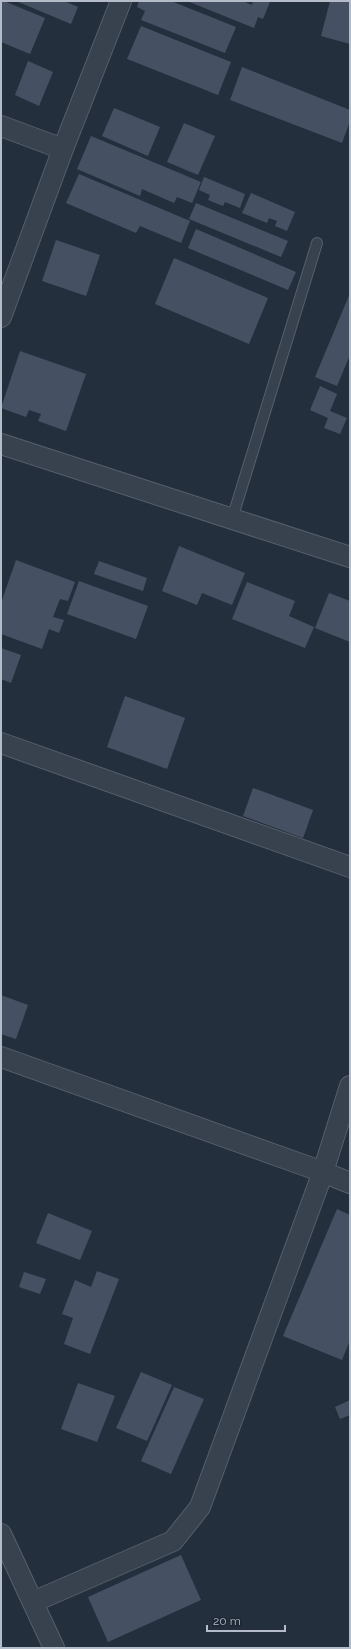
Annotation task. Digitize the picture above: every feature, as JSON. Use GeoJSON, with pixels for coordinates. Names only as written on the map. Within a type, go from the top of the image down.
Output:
{"type":"FeatureCollection","features":[{"type":"Feature","properties":{"kind":"street"},"geometry":{"type":"LineString","coordinates":[[1,318],[63,149],[121,1]]}},
{"type":"Feature","properties":{"kind":"street"},"geometry":{"type":"LineString","coordinates":[[1,126],[63,149]]}},
{"type":"Feature","properties":{"kind":"street"},"geometry":{"type":"LineString","coordinates":[[1,444],[350,557]]}},
{"type":"Feature","properties":{"kind":"street"},"geometry":{"type":"LineString","coordinates":[[1,743],[350,866]]}},
{"type":"Feature","properties":{"kind":"street"},"geometry":{"type":"LineString","coordinates":[[1,1057],[350,1183]]}},
{"type":"Feature","properties":{"kind":"street"},"geometry":{"type":"LineString","coordinates":[[33,1602],[173,1541],[200,1507],[323,1172],[350,1086]]}},
{"type":"Feature","properties":{"kind":"street"},"geometry":{"type":"LineString","coordinates":[[1,1534],[54,1648]]}},
{"type":"Feature","properties":{"kind":"lane"},"geometry":{"type":"LineString","coordinates":[[232,519],[317,243]]}},
{"type":"Feature","properties":{"kind":"building"},"geometry":{"type":"Polygon","coordinates":[[[1,1],[45,18],[30,54],[1,42],[1,1]]]}},
{"type":"Feature","properties":{"kind":"building"},"geometry":{"type":"Polygon","coordinates":[[[16,1],[64,1],[78,7],[71,24],[16,1]]]}},
{"type":"Feature","properties":{"kind":"building"},"geometry":{"type":"Polygon","coordinates":[[[139,1],[171,1],[236,27],[225,53],[141,20],[145,11],[137,7],[139,1]]]}},
{"type":"Feature","properties":{"kind":"building"},"geometry":{"type":"Polygon","coordinates":[[[187,1],[243,1],[252,5],[253,1],[270,2],[263,19],[258,17],[254,28],[187,1]]]}},
{"type":"Feature","properties":{"kind":"building"},"geometry":{"type":"Polygon","coordinates":[[[330,1],[350,1],[350,44],[321,36],[330,1]]]}},
{"type":"Feature","properties":{"kind":"building"},"geometry":{"type":"Polygon","coordinates":[[[141,26],[231,62],[218,95],[127,59],[141,26]]]}},
{"type":"Feature","properties":{"kind":"building"},"geometry":{"type":"Polygon","coordinates":[[[28,61],[53,72],[39,106],[15,95],[28,61]]]}},
{"type":"Feature","properties":{"kind":"building"},"geometry":{"type":"Polygon","coordinates":[[[242,67],[350,110],[350,121],[342,143],[230,100],[242,67]]]}},
{"type":"Feature","properties":{"kind":"building"},"geometry":{"type":"Polygon","coordinates":[[[114,108],[160,127],[148,156],[102,136],[114,108]]]}},
{"type":"Feature","properties":{"kind":"building"},"geometry":{"type":"Polygon","coordinates":[[[184,123],[215,136],[198,175],[167,162],[184,123]]]}},
{"type":"Feature","properties":{"kind":"building"},"geometry":{"type":"Polygon","coordinates":[[[91,136],[201,182],[192,203],[177,197],[174,203],[142,189],[140,196],[77,169],[91,136]]]}},
{"type":"Feature","properties":{"kind":"building"},"geometry":{"type":"Polygon","coordinates":[[[79,174],[190,221],[181,243],[140,226],[136,233],[66,203],[79,174]]]}},
{"type":"Feature","properties":{"kind":"building"},"geometry":{"type":"Polygon","coordinates":[[[204,177],[245,194],[240,208],[225,202],[223,206],[208,200],[210,195],[199,190],[204,177]]]}},
{"type":"Feature","properties":{"kind":"building"},"geometry":{"type":"Polygon","coordinates":[[[251,193],[295,212],[287,231],[275,226],[277,221],[269,218],[267,223],[242,213],[251,193]]]}},
{"type":"Feature","properties":{"kind":"building"},"geometry":{"type":"Polygon","coordinates":[[[196,203],[288,241],[281,257],[189,219],[196,203]]]}},
{"type":"Feature","properties":{"kind":"building"},"geometry":{"type":"Polygon","coordinates":[[[196,229],[296,272],[288,290],[188,248],[196,229]]]}},
{"type":"Feature","properties":{"kind":"building"},"geometry":{"type":"Polygon","coordinates":[[[56,240],[100,255],[86,296],[42,281],[56,240]]]}},
{"type":"Feature","properties":{"kind":"building"},"geometry":{"type":"Polygon","coordinates":[[[174,258],[268,298],[249,344],[155,304],[174,258]]]}},
{"type":"Feature","properties":{"kind":"building"},"geometry":{"type":"Polygon","coordinates":[[[350,293],[350,355],[337,386],[315,377],[350,293]]]}},
{"type":"Feature","properties":{"kind":"building"},"geometry":{"type":"Polygon","coordinates":[[[20,351],[86,374],[66,431],[38,421],[41,414],[29,410],[26,417],[1,408],[20,351]]]}},
{"type":"Feature","properties":{"kind":"building"},"geometry":{"type":"Polygon","coordinates":[[[320,386],[337,394],[330,411],[347,418],[340,434],[324,428],[328,418],[310,410],[320,386]]]}},
{"type":"Feature","properties":{"kind":"building"},"geometry":{"type":"Polygon","coordinates":[[[179,546],[245,573],[232,605],[202,593],[197,605],[162,591],[179,546]]]}},
{"type":"Feature","properties":{"kind":"building"},"geometry":{"type":"Polygon","coordinates":[[[16,560],[75,582],[68,601],[60,599],[53,617],[64,620],[59,633],[49,629],[42,649],[1,634],[1,603],[16,560]]]}},
{"type":"Feature","properties":{"kind":"building"},"geometry":{"type":"Polygon","coordinates":[[[99,561],[147,578],[143,591],[94,574],[99,561]]]}},
{"type":"Feature","properties":{"kind":"building"},"geometry":{"type":"Polygon","coordinates":[[[79,581],[148,606],[136,639],[67,614],[79,581]]]}},
{"type":"Feature","properties":{"kind":"building"},"geometry":{"type":"Polygon","coordinates":[[[247,582],[295,601],[289,616],[314,627],[305,648],[232,619],[247,582]]]}},
{"type":"Feature","properties":{"kind":"building"},"geometry":{"type":"Polygon","coordinates":[[[329,593],[350,601],[350,642],[315,628],[329,593]]]}},
{"type":"Feature","properties":{"kind":"building"},"geometry":{"type":"Polygon","coordinates":[[[1,648],[21,655],[11,683],[1,679],[1,648]]]}},
{"type":"Feature","properties":{"kind":"building"},"geometry":{"type":"Polygon","coordinates":[[[125,696],[185,718],[167,769],[107,747],[125,696]]]}},
{"type":"Feature","properties":{"kind":"building"},"geometry":{"type":"Polygon","coordinates":[[[253,788],[313,810],[303,838],[243,816],[253,788]]]}},
{"type":"Feature","properties":{"kind":"building"},"geometry":{"type":"Polygon","coordinates":[[[1,995],[28,1005],[16,1039],[1,1034],[1,995]]]}},
{"type":"Feature","properties":{"kind":"building"},"geometry":{"type":"Polygon","coordinates":[[[337,1209],[350,1215],[350,1340],[342,1360],[283,1336],[337,1209]]]}},
{"type":"Feature","properties":{"kind":"building"},"geometry":{"type":"Polygon","coordinates":[[[48,1213],[92,1231],[80,1260],[36,1243],[48,1213]]]}},
{"type":"Feature","properties":{"kind":"building"},"geometry":{"type":"Polygon","coordinates":[[[97,1271],[119,1279],[90,1354],[64,1344],[73,1318],[62,1314],[75,1280],[91,1287],[97,1271]]]}},
{"type":"Feature","properties":{"kind":"building"},"geometry":{"type":"Polygon","coordinates":[[[24,1272],[46,1279],[40,1294],[19,1287],[24,1272]]]}},
{"type":"Feature","properties":{"kind":"building"},"geometry":{"type":"Polygon","coordinates":[[[141,1372],[172,1385],[147,1441],[116,1428],[141,1372]]]}},
{"type":"Feature","properties":{"kind":"building"},"geometry":{"type":"Polygon","coordinates":[[[78,1383],[115,1396],[97,1442],[61,1429],[78,1383]]]}},
{"type":"Feature","properties":{"kind":"building"},"geometry":{"type":"Polygon","coordinates":[[[174,1387],[204,1399],[171,1474],[141,1461],[174,1387]]]}},
{"type":"Feature","properties":{"kind":"building"},"geometry":{"type":"Polygon","coordinates":[[[350,1400],[350,1415],[340,1419],[335,1407],[350,1400]]]}},
{"type":"Feature","properties":{"kind":"building"},"geometry":{"type":"Polygon","coordinates":[[[181,1555],[201,1600],[108,1642],[88,1597],[181,1555]]]}}]}
